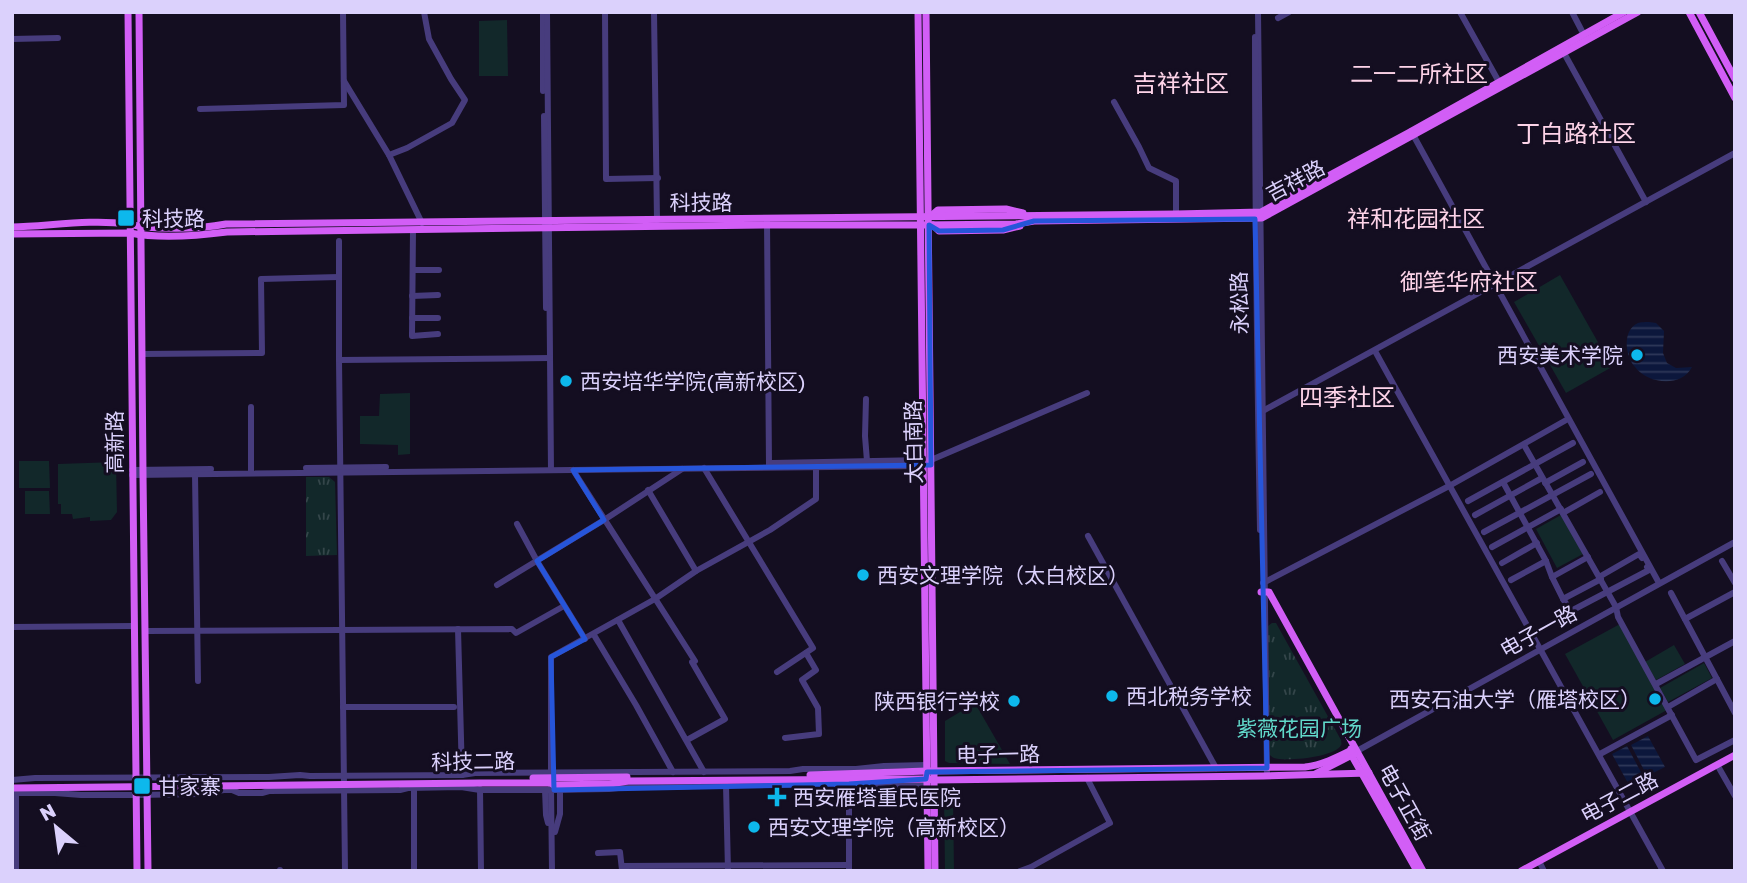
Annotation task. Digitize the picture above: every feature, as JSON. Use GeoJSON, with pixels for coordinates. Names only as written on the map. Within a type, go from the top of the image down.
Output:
{"type":"FeatureCollection","features":[{"type":"Feature","properties":{"kind":"main road","name":"高新路"},"geometry":{"type":"LineString","coordinates":[[128,12],[137,871]]}},
{"type":"Feature","properties":{"kind":"main road","name":"高新路"},"geometry":{"type":"LineString","coordinates":[[139,12],[148,871]]}},
{"type":"Feature","properties":{"kind":"main road","name":"太白南路"},"geometry":{"type":"LineString","coordinates":[[918,12],[927,221]]}},
{"type":"Feature","properties":{"kind":"main road","name":"太白南路"},"geometry":{"type":"LineString","coordinates":[[926,12],[928,871]]}},
{"type":"Feature","properties":{"kind":"main road","name":"吉祥路"},"geometry":{"type":"LineString","coordinates":[[1412,134],[1623,12]]}},
{"type":"Feature","properties":{"kind":"main road","name":"吉祥路"},"geometry":{"type":"LineString","coordinates":[[927,221],[1258,215],[1638,12]]}},
{"type":"Feature","properties":{"kind":"main road"},"geometry":{"type":"LineString","coordinates":[[1689,12],[1735,98]]}},
{"type":"Feature","properties":{"kind":"main road"},"geometry":{"type":"LineString","coordinates":[[1699,12],[1735,79]]}},
{"type":"Feature","properties":{"kind":"main road","name":"吉祥路"},"geometry":{"type":"LineString","coordinates":[[1030,219],[1176,214],[1258,215]]}},
{"type":"Feature","properties":{"kind":"main road"},"geometry":{"type":"LineString","coordinates":[[927,221],[939,231],[1003,230],[1012,229],[1030,219]]}},
{"type":"Feature","properties":{"kind":"main road","name":"科技路"},"geometry":{"type":"LineString","coordinates":[[12,227],[75,223],[129,224],[141,231],[205,235],[228,232],[413,230],[657,220],[767,222]]}},
{"type":"Feature","properties":{"kind":"main road","name":"科技路"},"geometry":{"type":"LineString","coordinates":[[12,234],[130,233],[226,225],[927,221]]}},
{"type":"Feature","properties":{"kind":"main road"},"geometry":{"type":"LineString","coordinates":[[1263,594],[1354,752]]}},
{"type":"Feature","properties":{"kind":"main road","name":"电子一路"},"geometry":{"type":"LineString","coordinates":[[929,776],[1087,778],[1267,772],[1318,765],[1354,752]]}},
{"type":"Feature","properties":{"kind":"main road","name":"电子一路"},"geometry":{"type":"LineString","coordinates":[[1312,775],[1354,752]]}},
{"type":"Feature","properties":{"kind":"main road","name":"电子正街"},"geometry":{"type":"LineString","coordinates":[[1354,752],[1417,871]]}},
{"type":"Feature","properties":{"kind":"main road","name":"电子二路"},"geometry":{"type":"LineString","coordinates":[[1530,871],[1735,757]]}},
{"type":"Feature","properties":{"kind":"main road","name":"电子二路"},"geometry":{"type":"LineString","coordinates":[[1631,813],[1735,757]]}},
{"type":"Feature","properties":{"kind":"main road","name":"电子一路"},"geometry":{"type":"LineString","coordinates":[[929,776],[1216,768],[1312,775],[1365,774]]}},
{"type":"Feature","properties":{"kind":"main road","name":"电子正街"},"geometry":{"type":"LineString","coordinates":[[1365,774],[1423,871]]}},
{"type":"Feature","properties":{"kind":"main road","name":"科技二路"},"geometry":{"type":"LineString","coordinates":[[343,783],[480,787],[857,775],[929,776]]}},
{"type":"Feature","properties":{"kind":"main road","name":"太白南路"},"geometry":{"type":"LineString","coordinates":[[929,776],[935,871]]}},
{"type":"Feature","properties":{"kind":"main road","name":"科技二路"},"geometry":{"type":"LineString","coordinates":[[14,786],[849,782],[929,776]]}},
{"type":"Feature","properties":{"kind":"main road","name":"电子二路"},"geometry":{"type":"LineString","coordinates":[[1521,871],[1541,865]]}},
{"type":"Feature","properties":{"kind":"street"},"geometry":{"type":"LineString","coordinates":[[200,109],[344,105],[343,12]]}},
{"type":"Feature","properties":{"kind":"street"},"geometry":{"type":"LineString","coordinates":[[389,155],[452,123],[465,100],[429,39],[424,12]]}},
{"type":"Feature","properties":{"kind":"street"},"geometry":{"type":"LineString","coordinates":[[545,12],[549,468]]}},
{"type":"Feature","properties":{"kind":"street"},"geometry":{"type":"LineString","coordinates":[[605,12],[606,179],[657,178]]}},
{"type":"Feature","properties":{"kind":"street"},"geometry":{"type":"LineString","coordinates":[[654,12],[657,220]]}},
{"type":"Feature","properties":{"kind":"street","name":"永松路"},"geometry":{"type":"LineString","coordinates":[[1256,12],[1267,772]]}},
{"type":"Feature","properties":{"kind":"street"},"geometry":{"type":"LineString","coordinates":[[1278,18],[1289,12]]}},
{"type":"Feature","properties":{"kind":"street"},"geometry":{"type":"LineString","coordinates":[[1460,12],[1499,82]]}},
{"type":"Feature","properties":{"kind":"street"},"geometry":{"type":"LineString","coordinates":[[1572,12],[1584,35]]}},
{"type":"Feature","properties":{"kind":"street"},"geometry":{"type":"LineString","coordinates":[[12,39],[58,38]]}},
{"type":"Feature","properties":{"kind":"street"},"geometry":{"type":"LineString","coordinates":[[1564,52],[1646,202]]}},
{"type":"Feature","properties":{"kind":"street"},"geometry":{"type":"LineString","coordinates":[[343,79],[389,155],[422,223]]}},
{"type":"Feature","properties":{"kind":"street"},"geometry":{"type":"LineString","coordinates":[[1114,102],[1149,168],[1176,181],[1176,214]]}},
{"type":"Feature","properties":{"kind":"street"},"geometry":{"type":"LineString","coordinates":[[1412,134],[1659,583]]}},
{"type":"Feature","properties":{"kind":"street"},"geometry":{"type":"LineString","coordinates":[[1260,413],[1735,153]]}},
{"type":"Feature","properties":{"kind":"street"},"geometry":{"type":"LineString","coordinates":[[767,222],[769,465]]}},
{"type":"Feature","properties":{"kind":"street"},"geometry":{"type":"LineString","coordinates":[[413,230],[412,335],[438,334]]}},
{"type":"Feature","properties":{"kind":"street"},"geometry":{"type":"LineString","coordinates":[[339,241],[345,871]]}},
{"type":"Feature","properties":{"kind":"street"},"geometry":{"type":"LineString","coordinates":[[413,270],[439,270]]}},
{"type":"Feature","properties":{"kind":"street"},"geometry":{"type":"LineString","coordinates":[[142,354],[262,353],[261,279],[339,277]]}},
{"type":"Feature","properties":{"kind":"street"},"geometry":{"type":"LineString","coordinates":[[412,296],[438,295]]}},
{"type":"Feature","properties":{"kind":"street"},"geometry":{"type":"LineString","coordinates":[[412,318],[438,318]]}},
{"type":"Feature","properties":{"kind":"street"},"geometry":{"type":"LineString","coordinates":[[1375,351],[1663,871]]}},
{"type":"Feature","properties":{"kind":"street"},"geometry":{"type":"LineString","coordinates":[[339,360],[549,358]]}},
{"type":"Feature","properties":{"kind":"street"},"geometry":{"type":"LineString","coordinates":[[132,473],[769,465],[816,467],[926,462],[1087,393]]}},
{"type":"Feature","properties":{"kind":"street"},"geometry":{"type":"LineString","coordinates":[[866,399],[864,436],[867,461]]}},
{"type":"Feature","properties":{"kind":"street"},"geometry":{"type":"LineString","coordinates":[[251,407],[251,471]]}},
{"type":"Feature","properties":{"kind":"street"},"geometry":{"type":"LineString","coordinates":[[1263,583],[1451,485],[1568,419]]}},
{"type":"Feature","properties":{"kind":"street"},"geometry":{"type":"LineString","coordinates":[[1468,501],[1573,443]]}},
{"type":"Feature","properties":{"kind":"street"},"geometry":{"type":"LineString","coordinates":[[1524,445],[1616,607],[1618,617],[1696,760],[1735,740]]}},
{"type":"Feature","properties":{"kind":"street"},"geometry":{"type":"LineString","coordinates":[[549,468],[704,468],[867,461],[926,462]]}},
{"type":"Feature","properties":{"kind":"street"},"geometry":{"type":"LineString","coordinates":[[1475,515],[1583,462]]}},
{"type":"Feature","properties":{"kind":"street"},"geometry":{"type":"LineString","coordinates":[[554,871],[551,657],[618,621],[816,499],[816,467]]}},
{"type":"Feature","properties":{"kind":"street"},"geometry":{"type":"LineString","coordinates":[[496,585],[684,468]]}},
{"type":"Feature","properties":{"kind":"street"},"geometry":{"type":"LineString","coordinates":[[704,468],[813,648],[777,672]]}},
{"type":"Feature","properties":{"kind":"street"},"geometry":{"type":"LineString","coordinates":[[573,470],[695,661],[692,662],[725,719],[687,740]]}},
{"type":"Feature","properties":{"kind":"street"},"geometry":{"type":"LineString","coordinates":[[143,472],[195,474],[251,471]]}},
{"type":"Feature","properties":{"kind":"street"},"geometry":{"type":"LineString","coordinates":[[195,474],[198,681]]}},
{"type":"Feature","properties":{"kind":"street"},"geometry":{"type":"LineString","coordinates":[[1484,532],[1591,474]]}},
{"type":"Feature","properties":{"kind":"street"},"geometry":{"type":"LineString","coordinates":[[1503,482],[1537,543],[1552,577],[1563,599],[1571,611],[1649,570],[1639,554],[1563,599]]}},
{"type":"Feature","properties":{"kind":"street"},"geometry":{"type":"LineString","coordinates":[[648,490],[696,571]]}},
{"type":"Feature","properties":{"kind":"street"},"geometry":{"type":"LineString","coordinates":[[1492,547],[1600,492]]}},
{"type":"Feature","properties":{"kind":"street"},"geometry":{"type":"LineString","coordinates":[[517,524],[585,639]]}},
{"type":"Feature","properties":{"kind":"street"},"geometry":{"type":"LineString","coordinates":[[1088,536],[1216,768]]}},
{"type":"Feature","properties":{"kind":"street","name":"电子一路"},"geometry":{"type":"LineString","coordinates":[[1354,752],[1735,541]]}},
{"type":"Feature","properties":{"kind":"street"},"geometry":{"type":"LineString","coordinates":[[1502,564],[1537,543]]}},
{"type":"Feature","properties":{"kind":"street"},"geometry":{"type":"LineString","coordinates":[[1552,577],[1588,557]]}},
{"type":"Feature","properties":{"kind":"street"},"geometry":{"type":"LineString","coordinates":[[1511,580],[1546,561]]}},
{"type":"Feature","properties":{"kind":"street"},"geometry":{"type":"LineString","coordinates":[[1721,561],[1735,583]]}},
{"type":"Feature","properties":{"kind":"street"},"geometry":{"type":"LineString","coordinates":[[1685,619],[1735,592]]}},
{"type":"Feature","properties":{"kind":"street"},"geometry":{"type":"LineString","coordinates":[[1671,593],[1735,713]]}},
{"type":"Feature","properties":{"kind":"street"},"geometry":{"type":"LineString","coordinates":[[146,631],[512,629],[516,633],[564,606]]}},
{"type":"Feature","properties":{"kind":"street"},"geometry":{"type":"LineString","coordinates":[[618,621],[704,772]]}},
{"type":"Feature","properties":{"kind":"street"},"geometry":{"type":"LineString","coordinates":[[12,627],[134,626]]}},
{"type":"Feature","properties":{"kind":"street"},"geometry":{"type":"LineString","coordinates":[[458,629],[462,775]]}},
{"type":"Feature","properties":{"kind":"street"},"geometry":{"type":"LineString","coordinates":[[594,635],[673,772]]}},
{"type":"Feature","properties":{"kind":"street"},"geometry":{"type":"LineString","coordinates":[[1656,684],[1735,641]]}},
{"type":"Feature","properties":{"kind":"street"},"geometry":{"type":"LineString","coordinates":[[785,738],[819,734],[818,708],[802,680],[816,670],[806,653]]}},
{"type":"Feature","properties":{"kind":"street"},"geometry":{"type":"LineString","coordinates":[[1668,707],[1717,679]]}},
{"type":"Feature","properties":{"kind":"street"},"geometry":{"type":"LineString","coordinates":[[343,707],[454,707]]}},
{"type":"Feature","properties":{"kind":"street"},"geometry":{"type":"LineString","coordinates":[[1600,754],[1672,715]]}},
{"type":"Feature","properties":{"kind":"street"},"geometry":{"type":"LineString","coordinates":[[552,784],[673,772],[856,769],[884,766],[929,776]]}},
{"type":"Feature","properties":{"kind":"street"},"geometry":{"type":"LineString","coordinates":[[1719,768],[1735,796]]}},
{"type":"Feature","properties":{"kind":"street"},"geometry":{"type":"LineString","coordinates":[[343,783],[475,773],[608,789],[637,786],[849,782],[849,868],[622,869],[620,852],[598,852]]}},
{"type":"Feature","properties":{"kind":"street"},"geometry":{"type":"LineString","coordinates":[[1020,871],[1110,822],[1087,778]]}},
{"type":"Feature","properties":{"kind":"street"},"geometry":{"type":"LineString","coordinates":[[343,783],[390,790],[480,787],[481,871]]}},
{"type":"Feature","properties":{"kind":"street"},"geometry":{"type":"LineString","coordinates":[[726,785],[728,869]]}},
{"type":"Feature","properties":{"kind":"street"},"geometry":{"type":"LineString","coordinates":[[16,871],[14,786],[81,795],[136,786]]}},
{"type":"Feature","properties":{"kind":"street"},"geometry":{"type":"LineString","coordinates":[[414,788],[414,871]]}},
{"type":"Feature","properties":{"kind":"highlighted area"},"geometry":{"type":"Polygon","coordinates":[[[1255,219],[1267,768],[927,772],[926,779],[849,784],[554,790],[551,657],[585,639],[537,561],[604,520],[573,470],[931,465],[929,225],[939,231],[1003,230],[1034,221],[1255,219]]]}},
{"type":"Feature","properties":{"kind":"green space"},"geometry":{"type":"Polygon","coordinates":[[[507,20],[508,76],[479,76],[479,21],[507,20]]]}},
{"type":"Feature","properties":{"kind":"green space"},"geometry":{"type":"Polygon","coordinates":[[[1560,275],[1612,367],[1566,393],[1514,302],[1560,275]]]}},
{"type":"Feature","properties":{"kind":"green space"},"geometry":{"type":"Polygon","coordinates":[[[410,393],[410,454],[398,455],[398,445],[360,444],[360,416],[379,416],[380,394],[410,393]]]}},
{"type":"Feature","properties":{"kind":"green space"},"geometry":{"type":"Polygon","coordinates":[[[19,461],[49,461],[50,488],[19,488],[19,461]]]}},
{"type":"Feature","properties":{"kind":"green space"},"geometry":{"type":"Polygon","coordinates":[[[116,462],[117,512],[111,520],[90,521],[90,517],[73,519],[72,514],[61,514],[61,504],[58,504],[58,464],[116,462]]]}},
{"type":"Feature","properties":{"kind":"green space"},"geometry":{"type":"Polygon","coordinates":[[[306,477],[329,477],[335,482],[337,555],[306,556],[306,477]]]}},
{"type":"Feature","properties":{"kind":"green space"},"geometry":{"type":"Polygon","coordinates":[[[25,491],[49,491],[50,514],[25,514],[25,491]]]}},
{"type":"Feature","properties":{"kind":"green space"},"geometry":{"type":"Polygon","coordinates":[[[1561,515],[1583,554],[1557,568],[1536,529],[1561,515]]]}},
{"type":"Feature","properties":{"kind":"green space","name":"紫薇花园广场"},"geometry":{"type":"Polygon","coordinates":[[[1276,623],[1341,740],[1341,745],[1330,753],[1310,758],[1288,759],[1270,755],[1268,626],[1276,623]]]}},
{"type":"Feature","properties":{"kind":"green space"},"geometry":{"type":"Polygon","coordinates":[[[1620,624],[1667,710],[1613,740],[1565,654],[1620,624]]]}},
{"type":"Feature","properties":{"kind":"green space"},"geometry":{"type":"Polygon","coordinates":[[[1674,645],[1685,664],[1656,680],[1645,662],[1674,645]]]}},
{"type":"Feature","properties":{"kind":"green space"},"geometry":{"type":"Polygon","coordinates":[[[1704,663],[1712,678],[1668,702],[1660,688],[1704,663]]]}},
{"type":"Feature","properties":{"kind":"green space"},"geometry":{"type":"Polygon","coordinates":[[[975,703],[1010,764],[945,761],[945,721],[975,703]]]}},
{"type":"Feature","properties":{"kind":"green space"},"geometry":{"type":"Polygon","coordinates":[[[944,796],[953,796],[954,871],[945,871],[944,796]]]}},
{"type":"Feature","properties":{"kind":"water"},"geometry":{"type":"Polygon","coordinates":[[[1656,323],[1664,331],[1663,353],[1667,363],[1676,368],[1692,367],[1687,374],[1673,381],[1656,380],[1635,367],[1627,350],[1627,337],[1633,326],[1656,323]]]}},
{"type":"Feature","properties":{"kind":"water"},"geometry":{"type":"Polygon","coordinates":[[[1648,736],[1665,767],[1647,776],[1631,745],[1648,736]]]}},
{"type":"Feature","properties":{"kind":"water"},"geometry":{"type":"Polygon","coordinates":[[[1627,746],[1644,778],[1629,785],[1612,754],[1627,746]]]}},
{"type":"Feature","properties":{"kind":"place","name":"科技路"},"geometry":{"type":"Point","coordinates":[126,218]}},
{"type":"Feature","properties":{"kind":"place","name":"西安美术学院"},"geometry":{"type":"Point","coordinates":[1637,355]}},
{"type":"Feature","properties":{"kind":"place","name":"西安培华学院(高新校区)"},"geometry":{"type":"Point","coordinates":[566,381]}},
{"type":"Feature","properties":{"kind":"place","name":"西安文理学院（太白校区）"},"geometry":{"type":"Point","coordinates":[863,575]}},
{"type":"Feature","properties":{"kind":"place","name":"西北税务学校"},"geometry":{"type":"Point","coordinates":[1112,696]}},
{"type":"Feature","properties":{"kind":"place","name":"西安石油大学（雁塔校区）"},"geometry":{"type":"Point","coordinates":[1655,699]}},
{"type":"Feature","properties":{"kind":"place","name":"陕西银行学校"},"geometry":{"type":"Point","coordinates":[1014,701]}},
{"type":"Feature","properties":{"kind":"place","name":"甘家寨"},"geometry":{"type":"Point","coordinates":[142,786]}},
{"type":"Feature","properties":{"kind":"place","name":"西安雁塔重民医院"},"geometry":{"type":"Point","coordinates":[777,797]}},
{"type":"Feature","properties":{"kind":"place","name":"西安文理学院（高新校区）"},"geometry":{"type":"Point","coordinates":[754,827]}},
{"type":"Feature","properties":{"kind":"district","name":"二一二所社区"},"geometry":{"type":"Point","coordinates":[1419,73]}},
{"type":"Feature","properties":{"kind":"district","name":"吉祥社区"},"geometry":{"type":"Point","coordinates":[1181,82]}},
{"type":"Feature","properties":{"kind":"district","name":"丁白路社区"},"geometry":{"type":"Point","coordinates":[1576,132]}},
{"type":"Feature","properties":{"kind":"district","name":"祥和花园社区"},"geometry":{"type":"Point","coordinates":[1416,218]}},
{"type":"Feature","properties":{"kind":"district","name":"御笔华府社区"},"geometry":{"type":"Point","coordinates":[1469,281]}},
{"type":"Feature","properties":{"kind":"district","name":"四季社区"},"geometry":{"type":"Point","coordinates":[1347,396]}}]}
